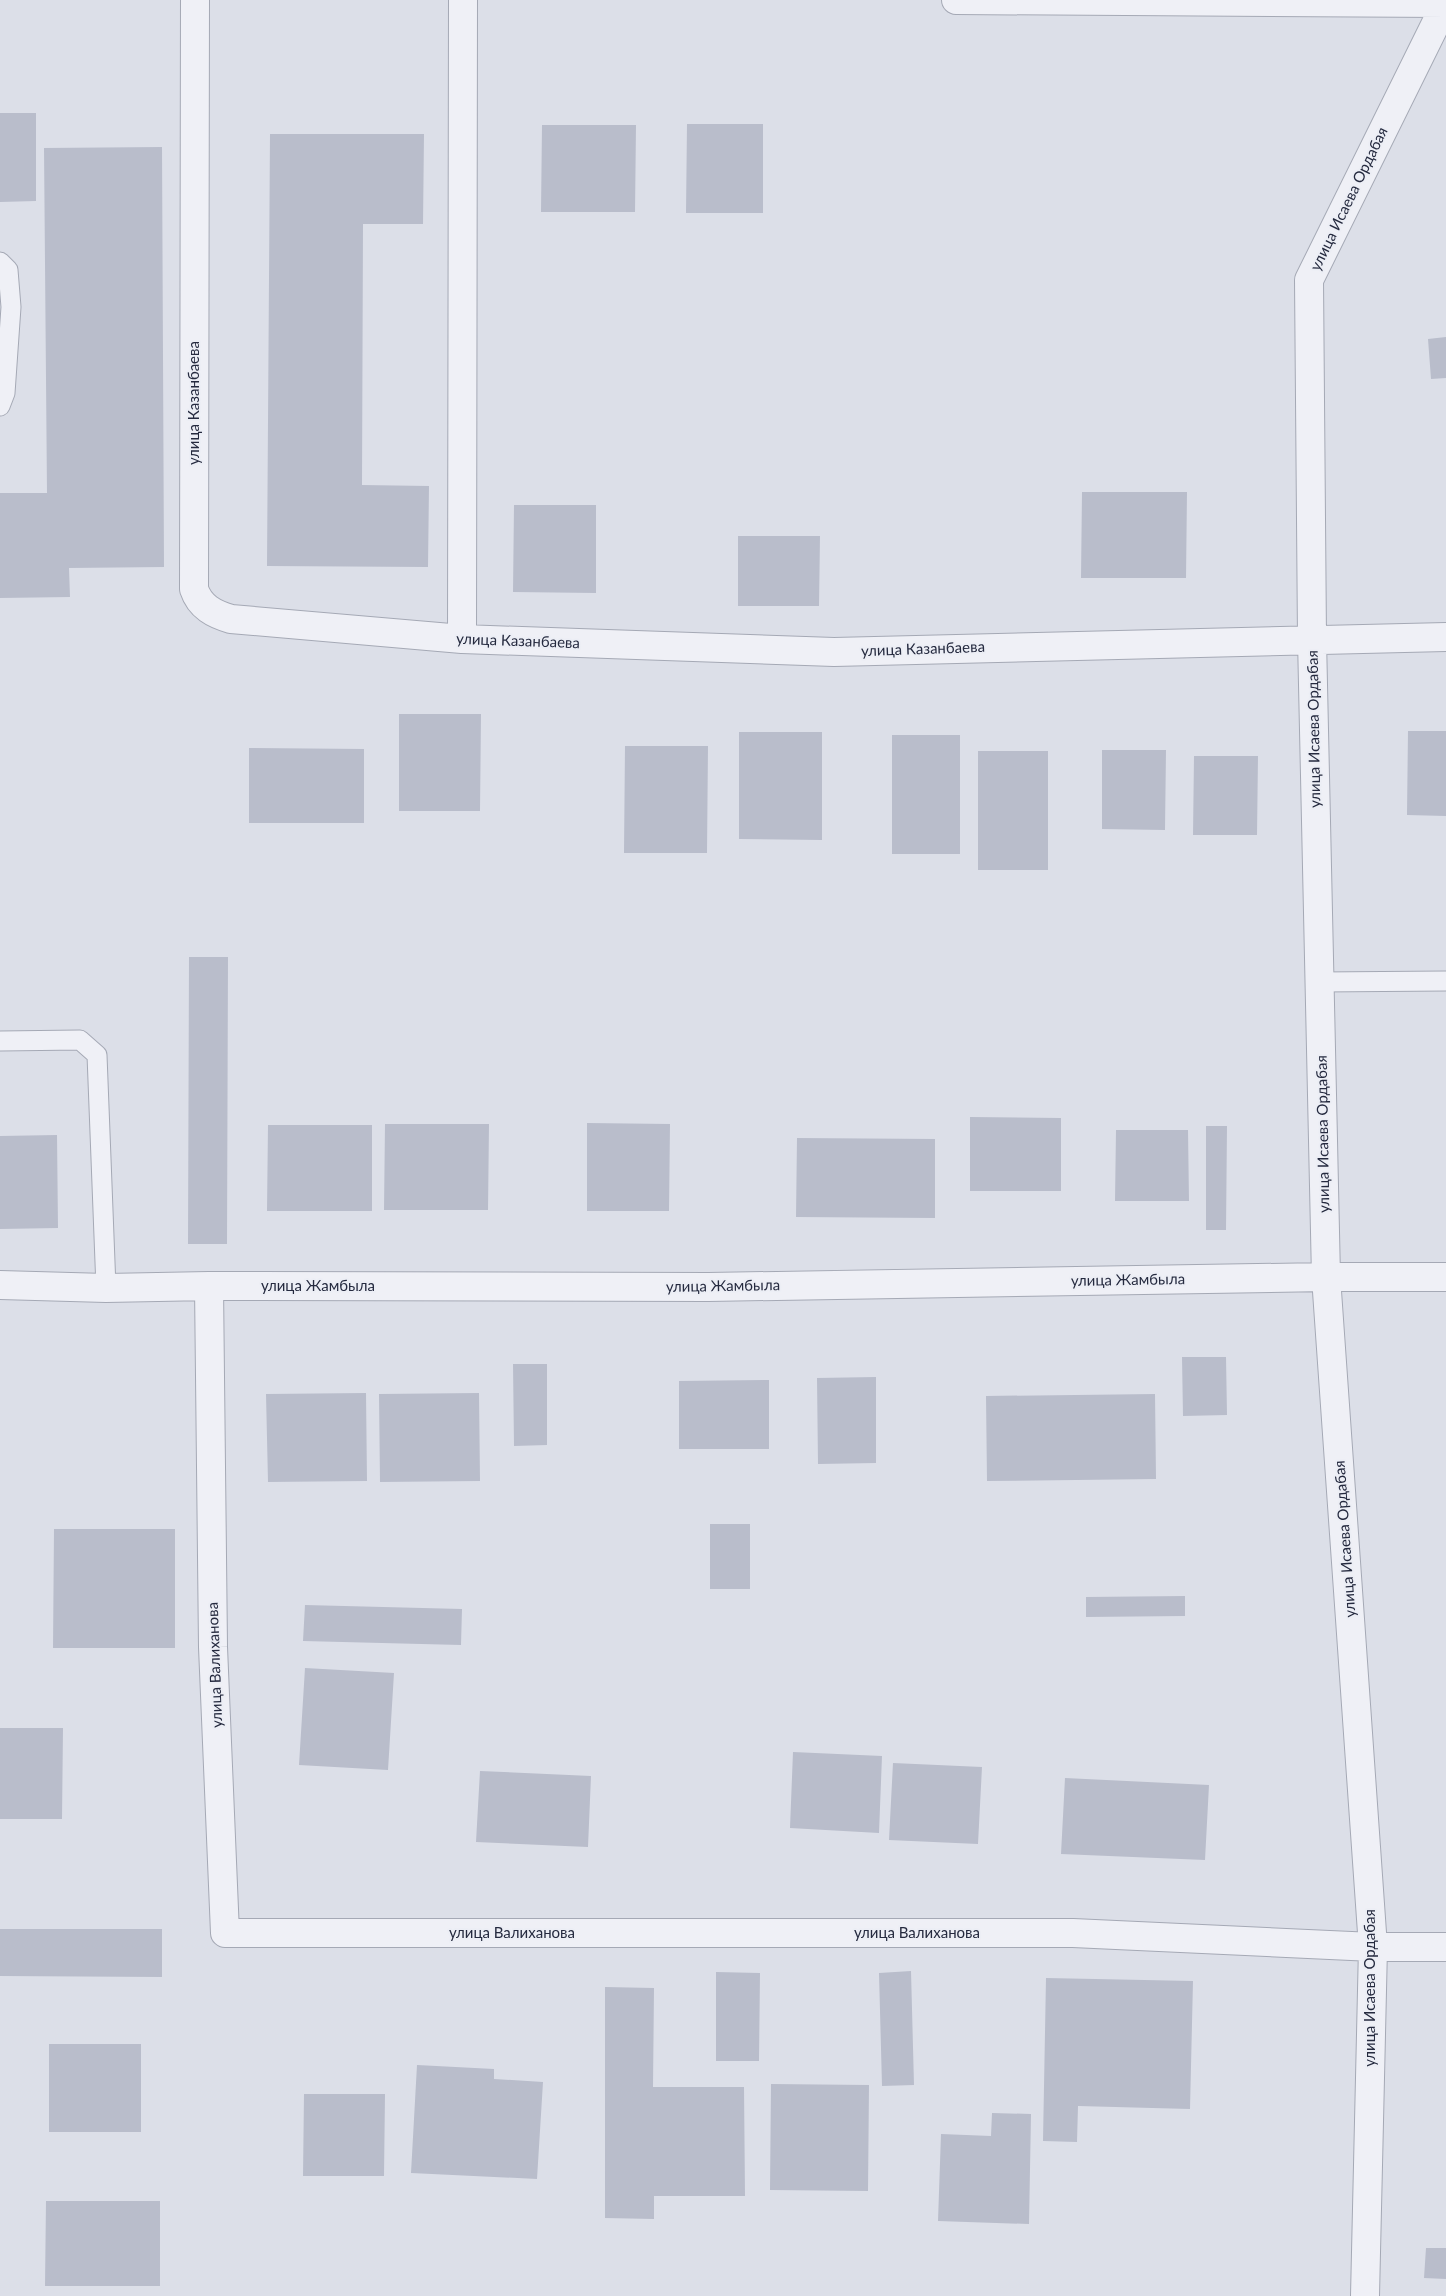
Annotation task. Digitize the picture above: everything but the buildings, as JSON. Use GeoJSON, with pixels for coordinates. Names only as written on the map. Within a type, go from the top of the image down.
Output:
{"type":"FeatureCollection","features":[{"type":"Feature","properties":{"kind":"street","name":"улица Казанбаева"},"geometry":{"type":"LineString","coordinates":[[195,0],[194,589],[198,600],[214,614],[231,619],[462,639],[834,652],[1446,637]]}},
{"type":"Feature","properties":{"kind":"street"},"geometry":{"type":"LineString","coordinates":[[462,639],[463,0]]}},
{"type":"Feature","properties":{"kind":"street"},"geometry":{"type":"LineString","coordinates":[[956,0],[1262,0],[1446,3]]}},
{"type":"Feature","properties":{"kind":"street","name":"улица Исаева Ордабая"},"geometry":{"type":"LineString","coordinates":[[1366,2296],[1373,1947],[1326,1277],[1312,639],[1309,280],[1446,3]]}},
{"type":"Feature","properties":{"kind":"street","name":"улица Жамбыла"},"geometry":{"type":"LineString","coordinates":[[0,1285],[106,1288],[209,1286],[708,1287],[1326,1277],[1446,1277]]}},
{"type":"Feature","properties":{"kind":"street","name":"улица Валиханова"},"geometry":{"type":"LineString","coordinates":[[209,1286],[213,1647],[225,1933],[1073,1933],[1373,1947],[1446,1947]]}},
{"type":"Feature","properties":{"kind":"lane"},"geometry":{"type":"LineString","coordinates":[[0,262],[8,270],[11,307],[5,393],[0,406]]}},
{"type":"Feature","properties":{"kind":"lane"},"geometry":{"type":"LineString","coordinates":[[1320,982],[1446,981]]}},
{"type":"Feature","properties":{"kind":"lane"},"geometry":{"type":"LineString","coordinates":[[0,1041],[80,1040],[97,1055],[106,1288]]}}]}
